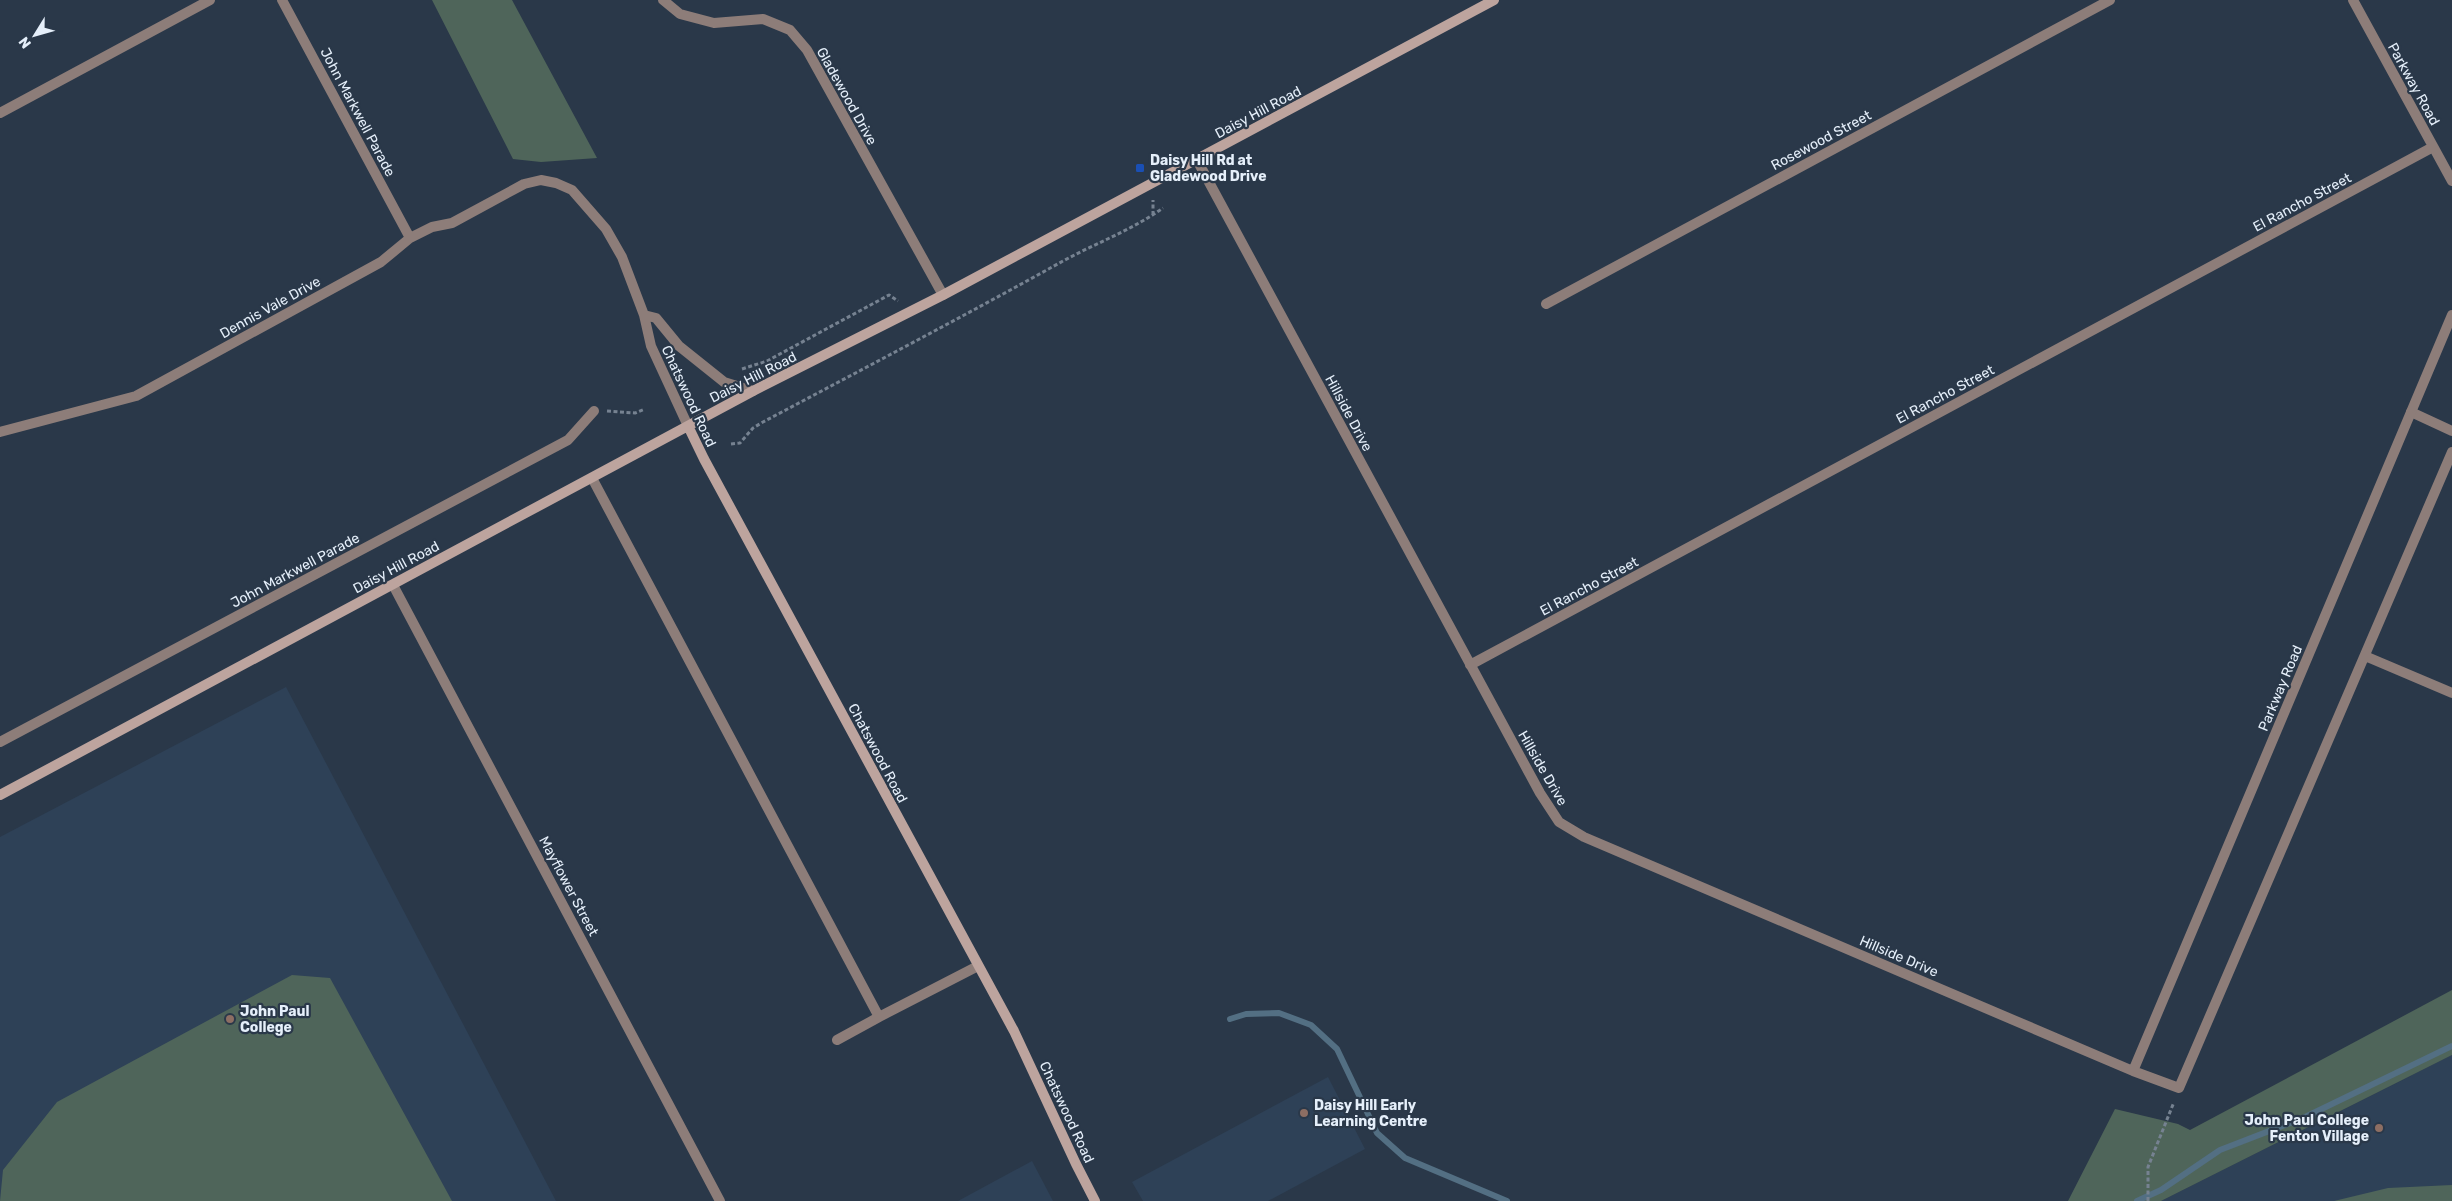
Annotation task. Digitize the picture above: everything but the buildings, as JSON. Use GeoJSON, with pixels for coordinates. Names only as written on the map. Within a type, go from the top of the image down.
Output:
{"type":"FeatureCollection","features":[{"type":"Feature","properties":{"kind":"main road","name":"Daisy Hill Road"},"geometry":{"type":"LineString","coordinates":[[0,795],[753,391],[943,295],[1494,0]]}},
{"type":"Feature","properties":{"kind":"main road","name":"Chatswood Road"},"geometry":{"type":"LineString","coordinates":[[688,426],[704,459],[1014,1031],[1095,1201]]}},
{"type":"Feature","properties":{"kind":"street"},"geometry":{"type":"LineString","coordinates":[[0,112],[210,0]]}},
{"type":"Feature","properties":{"kind":"street","name":"John Markwell Parade"},"geometry":{"type":"LineString","coordinates":[[282,0],[410,238]]}},
{"type":"Feature","properties":{"kind":"street","name":"Gladewood Drive"},"geometry":{"type":"LineString","coordinates":[[663,0],[680,14],[714,23],[763,19],[790,30],[807,50],[943,295]]}},
{"type":"Feature","properties":{"kind":"street","name":"Rosewood Street"},"geometry":{"type":"LineString","coordinates":[[1546,304],[2110,0]]}},
{"type":"Feature","properties":{"kind":"street","name":"Parkway Road"},"geometry":{"type":"LineString","coordinates":[[2353,0],[2452,181]]}},
{"type":"Feature","properties":{"kind":"street","name":"El Rancho Street"},"geometry":{"type":"LineString","coordinates":[[1470,665],[2433,147]]}},
{"type":"Feature","properties":{"kind":"street","name":"Hillside Drive"},"geometry":{"type":"LineString","coordinates":[[1198,160],[1470,665],[1540,793],[1559,822],[1584,836],[2133,1071],[2179,1088]]}},
{"type":"Feature","properties":{"kind":"street","name":"Dennis Vale Drive"},"geometry":{"type":"LineString","coordinates":[[0,432],[136,396],[381,262],[410,238],[432,227],[452,222],[524,184],[541,180]]}},
{"type":"Feature","properties":{"kind":"street","name":"Chatswood Road"},"geometry":{"type":"LineString","coordinates":[[541,180],[556,182],[572,190],[606,229],[622,257],[644,315],[651,346],[688,426]]}},
{"type":"Feature","properties":{"kind":"street","name":"Chatswood Road"},"geometry":{"type":"LineString","coordinates":[[644,315],[656,318],[679,346],[724,382],[753,391]]}},
{"type":"Feature","properties":{"kind":"street","name":"Parkway Road"},"geometry":{"type":"LineString","coordinates":[[2133,1071],[2452,315]]}},
{"type":"Feature","properties":{"kind":"street","name":"John Markwell Parade"},"geometry":{"type":"LineString","coordinates":[[0,742],[568,440],[594,410]]}},
{"type":"Feature","properties":{"kind":"street"},"geometry":{"type":"LineString","coordinates":[[2411,412],[2452,430]]}},
{"type":"Feature","properties":{"kind":"street"},"geometry":{"type":"LineString","coordinates":[[2179,1088],[2452,452]]}},
{"type":"Feature","properties":{"kind":"street"},"geometry":{"type":"LineString","coordinates":[[592,478],[879,1018]]}},
{"type":"Feature","properties":{"kind":"street","name":"Mayflower Street"},"geometry":{"type":"LineString","coordinates":[[393,584],[720,1201]]}},
{"type":"Feature","properties":{"kind":"street"},"geometry":{"type":"LineString","coordinates":[[2365,656],[2452,693]]}},
{"type":"Feature","properties":{"kind":"street"},"geometry":{"type":"LineString","coordinates":[[837,1040],[978,966]]}},
{"type":"Feature","properties":{"kind":"path"},"geometry":{"type":"LineString","coordinates":[[731,444],[740,443],[753,428],[762,422],[961,318],[1068,258],[1112,238],[1163,208]]}},
{"type":"Feature","properties":{"kind":"path"},"geometry":{"type":"LineString","coordinates":[[736,369],[745,370],[760,364],[889,295]]}},
{"type":"Feature","properties":{"kind":"path"},"geometry":{"type":"LineString","coordinates":[[594,410],[635,413],[644,409]]}},
{"type":"Feature","properties":{"kind":"path"},"geometry":{"type":"LineString","coordinates":[[2149,1201],[2148,1167],[2179,1088]]}},
{"type":"Feature","properties":{"kind":"shaded area","name":"John Paul College"},"geometry":{"type":"Polygon","coordinates":[[[286,687],[556,1201],[0,1201],[0,837],[286,687]]]}},
{"type":"Feature","properties":{"kind":"shaded area","name":"John Paul College Fenton Village"},"geometry":{"type":"Polygon","coordinates":[[[2452,1055],[2452,1201],[2161,1201],[2452,1055]]]}},
{"type":"Feature","properties":{"kind":"shaded area","name":"Daisy Hill Early Learning Centre"},"geometry":{"type":"Polygon","coordinates":[[[1328,1077],[1365,1149],[1268,1201],[1143,1201],[1132,1182],[1328,1077]]]}},
{"type":"Feature","properties":{"kind":"shaded area"},"geometry":{"type":"Polygon","coordinates":[[[1032,1161],[1053,1201],[958,1201],[1032,1161]]]}},
{"type":"Feature","properties":{"kind":"green space"},"geometry":{"type":"Polygon","coordinates":[[[432,0],[512,0],[597,158],[541,162],[513,159],[432,0]]]}},
{"type":"Feature","properties":{"kind":"green space"},"geometry":{"type":"Polygon","coordinates":[[[292,975],[330,978],[452,1201],[0,1201],[3,1170],[57,1102],[292,975]]]}},
{"type":"Feature","properties":{"kind":"green space"},"geometry":{"type":"Polygon","coordinates":[[[2452,990],[2452,1055],[2161,1201],[2068,1201],[2115,1109],[2178,1124],[2190,1130],[2452,990]]]}},
{"type":"Feature","properties":{"kind":"green space"},"geometry":{"type":"Polygon","coordinates":[[[2452,1185],[2452,1201],[2334,1201],[2388,1188],[2452,1185]]]}},
{"type":"Feature","properties":{"kind":"waterway"},"geometry":{"type":"LineString","coordinates":[[1230,1019],[1246,1014],[1279,1013],[1311,1025],[1337,1049],[1377,1133],[1405,1158],[1507,1201]]}},
{"type":"Feature","properties":{"kind":"waterway"},"geometry":{"type":"LineString","coordinates":[[2137,1201],[2161,1190],[2220,1150],[2303,1118],[2452,1046]]}},
{"type":"Feature","properties":{"kind":"place","name":"Daisy Hill Rd at Gladewood Drive"},"geometry":{"type":"Point","coordinates":[1140,168]}},
{"type":"Feature","properties":{"kind":"place","name":"John Paul College"},"geometry":{"type":"Point","coordinates":[230,1019]}},
{"type":"Feature","properties":{"kind":"place","name":"Daisy Hill Early Learning Centre"},"geometry":{"type":"Point","coordinates":[1304,1113]}},
{"type":"Feature","properties":{"kind":"place","name":"John Paul College Fenton Village"},"geometry":{"type":"Point","coordinates":[2379,1128]}}]}
